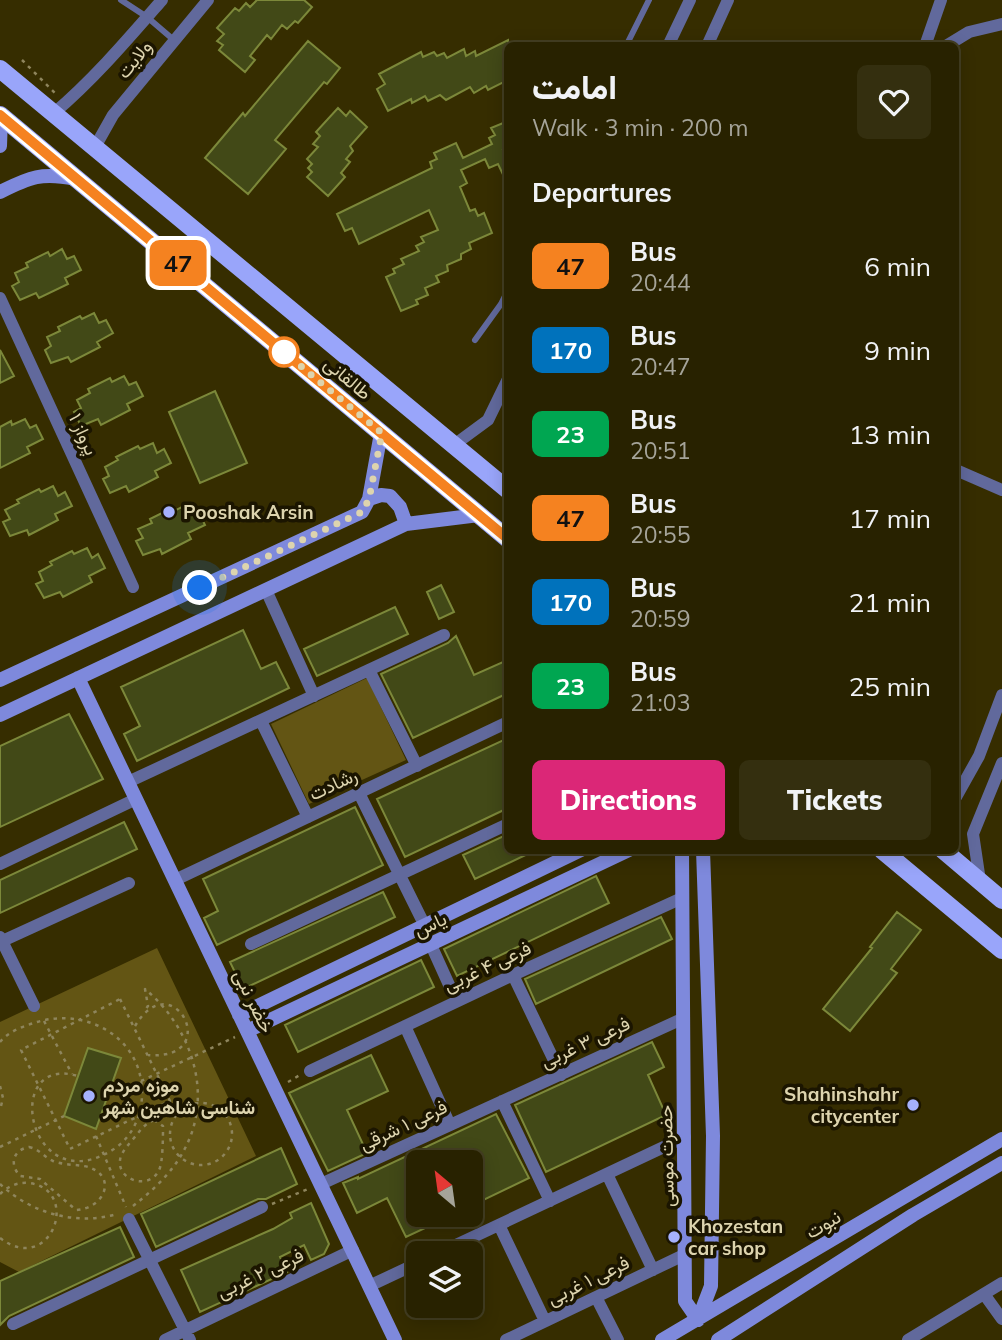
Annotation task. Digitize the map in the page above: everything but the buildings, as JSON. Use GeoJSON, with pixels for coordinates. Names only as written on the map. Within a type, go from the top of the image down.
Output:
{"type":"FeatureCollection","features":[{"type":"Feature","properties":{"kind":"main road","name":"طالقانی"},"geometry":{"type":"LineString","coordinates":[[0,69],[60,108],[95,146],[504,487]]}},
{"type":"Feature","properties":{"kind":"main road","name":"طالقانی"},"geometry":{"type":"LineString","coordinates":[[1,115],[504,536]]}},
{"type":"Feature","properties":{"kind":"main road"},"geometry":{"type":"LineString","coordinates":[[888,854],[998,940]]}},
{"type":"Feature","properties":{"kind":"main road"},"geometry":{"type":"LineString","coordinates":[[948,854],[1002,900]]}},
{"type":"Feature","properties":{"kind":"street","name":"ولایت"},"geometry":{"type":"LineString","coordinates":[[60,108],[87,85],[108,58],[162,0]]}},
{"type":"Feature","properties":{"kind":"street","name":"ولایت"},"geometry":{"type":"LineString","coordinates":[[95,146],[113,115],[208,0]]}},
{"type":"Feature","properties":{"kind":"street"},"geometry":{"type":"LineString","coordinates":[[670,42],[690,0]]}},
{"type":"Feature","properties":{"kind":"street"},"geometry":{"type":"LineString","coordinates":[[709,42],[728,0]]}},
{"type":"Feature","properties":{"kind":"street"},"geometry":{"type":"LineString","coordinates":[[926,42],[941,0]]}},
{"type":"Feature","properties":{"kind":"street"},"geometry":{"type":"LineString","coordinates":[[953,42],[969,32],[1002,24]]}},
{"type":"Feature","properties":{"kind":"street"},"geometry":{"type":"LineString","coordinates":[[0,146],[1,115]]}},
{"type":"Feature","properties":{"kind":"street"},"geometry":{"type":"LineString","coordinates":[[0,192],[20,182],[51,174],[78,180]]}},
{"type":"Feature","properties":{"kind":"street","name":"پرواز ۱"},"geometry":{"type":"LineString","coordinates":[[0,298],[133,587]]}},
{"type":"Feature","properties":{"kind":"street"},"geometry":{"type":"LineString","coordinates":[[454,445],[488,420],[504,387]]}},
{"type":"Feature","properties":{"kind":"street"},"geometry":{"type":"LineString","coordinates":[[0,680],[362,512],[369,499],[382,433]]}},
{"type":"Feature","properties":{"kind":"street"},"geometry":{"type":"LineString","coordinates":[[959,471],[1002,490]]}},
{"type":"Feature","properties":{"kind":"street"},"geometry":{"type":"LineString","coordinates":[[369,499],[381,495],[390,496],[400,507],[406,524]]}},
{"type":"Feature","properties":{"kind":"street"},"geometry":{"type":"LineString","coordinates":[[0,715],[406,524],[479,515]]}},
{"type":"Feature","properties":{"kind":"street"},"geometry":{"type":"LineString","coordinates":[[266,590],[314,696]]}},
{"type":"Feature","properties":{"kind":"street"},"geometry":{"type":"LineString","coordinates":[[128,782],[444,635]]}},
{"type":"Feature","properties":{"kind":"street"},"geometry":{"type":"LineString","coordinates":[[369,670],[417,766]]}},
{"type":"Feature","properties":{"kind":"street","name":"خضر نبی"},"geometry":{"type":"LineString","coordinates":[[78,678],[395,1340]]}},
{"type":"Feature","properties":{"kind":"street"},"geometry":{"type":"LineString","coordinates":[[959,792],[979,755],[1002,695]]}},
{"type":"Feature","properties":{"kind":"street"},"geometry":{"type":"LineString","coordinates":[[261,721],[308,817]]}},
{"type":"Feature","properties":{"kind":"street","name":"رشادت"},"geometry":{"type":"LineString","coordinates":[[175,880],[504,724]]}},
{"type":"Feature","properties":{"kind":"street"},"geometry":{"type":"LineString","coordinates":[[980,881],[973,834],[1002,763]]}},
{"type":"Feature","properties":{"kind":"street"},"geometry":{"type":"LineString","coordinates":[[359,793],[425,926]]}},
{"type":"Feature","properties":{"kind":"street"},"geometry":{"type":"LineString","coordinates":[[0,864],[136,799]]}},
{"type":"Feature","properties":{"kind":"street"},"geometry":{"type":"LineString","coordinates":[[251,944],[504,826]]}},
{"type":"Feature","properties":{"kind":"street","name":"یاس"},"geometry":{"type":"LineString","coordinates":[[239,1015],[573,854]]}},
{"type":"Feature","properties":{"kind":"street","name":"یاس"},"geometry":{"type":"LineString","coordinates":[[247,1031],[621,854]]}},
{"type":"Feature","properties":{"kind":"street","name":"حضرت موسی"},"geometry":{"type":"LineString","coordinates":[[682,854],[685,1301],[698,1320]]}},
{"type":"Feature","properties":{"kind":"street"},"geometry":{"type":"LineString","coordinates":[[698,1320],[711,1286],[712,1258],[713,1136],[703,854]]}},
{"type":"Feature","properties":{"kind":"street"},"geometry":{"type":"LineString","coordinates":[[34,1006],[1,940],[129,883]]}},
{"type":"Feature","properties":{"kind":"street","name":"فرعی ۴ غربی"},"geometry":{"type":"LineString","coordinates":[[310,1071],[682,898]]}},
{"type":"Feature","properties":{"kind":"street"},"geometry":{"type":"LineString","coordinates":[[431,945],[450,987]]}},
{"type":"Feature","properties":{"kind":"street"},"geometry":{"type":"LineString","coordinates":[[513,975],[561,1074]]}},
{"type":"Feature","properties":{"kind":"street","name":"فرعی ۳ غربی"},"geometry":{"type":"LineString","coordinates":[[502,1101],[684,1018]]}},
{"type":"Feature","properties":{"kind":"street"},"geometry":{"type":"LineString","coordinates":[[405,1026],[450,1125]]}},
{"type":"Feature","properties":{"kind":"street"},"geometry":{"type":"LineString","coordinates":[[502,1101],[550,1200]]}},
{"type":"Feature","properties":{"kind":"street","name":"فرعی ۱ شرقی"},"geometry":{"type":"LineString","coordinates":[[321,1184],[502,1101]]}},
{"type":"Feature","properties":{"kind":"street"},"geometry":{"type":"LineString","coordinates":[[465,1241],[685,1137]]}},
{"type":"Feature","properties":{"kind":"street","name":"نبوت"},"geometry":{"type":"LineString","coordinates":[[662,1340],[1002,1139]]}},
{"type":"Feature","properties":{"kind":"street"},"geometry":{"type":"LineString","coordinates":[[718,1340],[913,1215],[1002,1163]]}},
{"type":"Feature","properties":{"kind":"street"},"geometry":{"type":"LineString","coordinates":[[607,1174],[653,1270]]}},
{"type":"Feature","properties":{"kind":"street"},"geometry":{"type":"LineString","coordinates":[[13,1324],[262,1208]]}},
{"type":"Feature","properties":{"kind":"street"},"geometry":{"type":"LineString","coordinates":[[128,1214],[187,1335]]}},
{"type":"Feature","properties":{"kind":"street"},"geometry":{"type":"LineString","coordinates":[[499,1225],[545,1321]]}},
{"type":"Feature","properties":{"kind":"street","name":"فرعی ۲ غربی"},"geometry":{"type":"LineString","coordinates":[[164,1340],[187,1335],[352,1250]]}},
{"type":"Feature","properties":{"kind":"street","name":"فرعی ۱ غربی"},"geometry":{"type":"LineString","coordinates":[[506,1340],[686,1254]]}},
{"type":"Feature","properties":{"kind":"street"},"geometry":{"type":"LineString","coordinates":[[369,1286],[406,1269]]}},
{"type":"Feature","properties":{"kind":"street"},"geometry":{"type":"LineString","coordinates":[[908,1340],[1002,1283]]}},
{"type":"Feature","properties":{"kind":"street"},"geometry":{"type":"LineString","coordinates":[[984,1294],[1002,1319]]}},
{"type":"Feature","properties":{"kind":"street"},"geometry":{"type":"LineString","coordinates":[[596,1297],[618,1340]]}},
{"type":"Feature","properties":{"kind":"lane"},"geometry":{"type":"LineString","coordinates":[[121,0],[147,17],[175,41]]}},
{"type":"Feature","properties":{"kind":"lane"},"geometry":{"type":"LineString","coordinates":[[628,42],[649,0]]}},
{"type":"Feature","properties":{"kind":"lane"},"geometry":{"type":"LineString","coordinates":[[475,340],[504,298]]}},
{"type":"Feature","properties":{"kind":"path"},"geometry":{"type":"LineString","coordinates":[[22,60],[60,108]]}},
{"type":"Feature","properties":{"kind":"path"},"geometry":{"type":"LineString","coordinates":[[0,1184],[31,1206],[57,1215],[96,1218],[128,1214],[167,1175],[193,1131],[198,1102],[192,1057],[176,1022],[162,1004],[145,989],[148,1006],[134,1026]]}},
{"type":"Feature","properties":{"kind":"path"},"geometry":{"type":"LineString","coordinates":[[120,999],[134,1026],[170,1101],[70,1149],[21,1050],[120,999]]}},
{"type":"Feature","properties":{"kind":"path"},"geometry":{"type":"LineString","coordinates":[[145,1010],[162,1004],[170,1005],[184,1015],[187,1023],[186,1040],[182,1047],[168,1055],[148,1055]]}},
{"type":"Feature","properties":{"kind":"path"},"geometry":{"type":"LineString","coordinates":[[43,1020],[72,1074]]}},
{"type":"Feature","properties":{"kind":"path"},"geometry":{"type":"LineString","coordinates":[[0,1042],[24,1026],[43,1020],[81,1020],[93,1022],[117,1036],[135,1058],[142,1094],[140,1115],[135,1124],[124,1141],[103,1155],[76,1160],[62,1158],[48,1150],[33,1131],[29,1104],[38,1084],[50,1075],[78,1076]]}},
{"type":"Feature","properties":{"kind":"path"},"geometry":{"type":"LineString","coordinates":[[141,1081],[247,1031]]}},
{"type":"Feature","properties":{"kind":"path"},"geometry":{"type":"LineString","coordinates":[[275,1088],[310,1071]]}},
{"type":"Feature","properties":{"kind":"path"},"geometry":{"type":"LineString","coordinates":[[0,1086],[3,1098],[0,1110]]}},
{"type":"Feature","properties":{"kind":"path"},"geometry":{"type":"LineString","coordinates":[[198,1102],[208,1103],[226,1114],[233,1133],[231,1144],[219,1160],[209,1164],[189,1163],[180,1157],[170,1140],[173,1119],[179,1111],[198,1102]]}},
{"type":"Feature","properties":{"kind":"path"},"geometry":{"type":"LineString","coordinates":[[0,1147],[64,1116]]}},
{"type":"Feature","properties":{"kind":"path"},"geometry":{"type":"LineString","coordinates":[[154,1120],[163,1126],[160,1170],[149,1181],[142,1182],[128,1177],[120,1164],[126,1147],[142,1129],[154,1120]]}},
{"type":"Feature","properties":{"kind":"path"},"geometry":{"type":"LineString","coordinates":[[135,1124],[142,1129]]}},
{"type":"Feature","properties":{"kind":"path"},"geometry":{"type":"LineString","coordinates":[[96,1136],[128,1214]]}},
{"type":"Feature","properties":{"kind":"path"},"geometry":{"type":"LineString","coordinates":[[0,1194],[14,1184],[29,1181],[40,1179],[76,1210],[87,1209],[98,1203],[104,1193],[100,1175],[92,1168],[74,1167],[52,1161],[29,1147],[21,1149],[16,1153],[13,1166],[20,1176],[29,1181],[44,1189],[51,1196],[56,1205],[55,1226],[50,1236],[42,1243],[20,1248],[9,1245],[0,1238]]}},
{"type":"Feature","properties":{"kind":"path"},"geometry":{"type":"LineString","coordinates":[[262,1208],[321,1184]]}},
{"type":"Feature","properties":{"kind":"shaded area"},"geometry":{"type":"Polygon","coordinates":[[[367,678],[406,760],[309,804],[271,724],[367,678]]]}},
{"type":"Feature","properties":{"kind":"shaded area"},"geometry":{"type":"Polygon","coordinates":[[[157,948],[256,1156],[19,1272],[0,1262],[0,1022],[157,948]],[[88,1048],[64,1116],[96,1129],[120,1058],[88,1048]]]}},
{"type":"Feature","properties":{"kind":"bus line","name":"47"},"geometry":{"type":"LineString","coordinates":[[0,115],[504,536]]}},
{"type":"Feature","properties":{"kind":"place","name":"Pooshak Arsin"},"geometry":{"type":"Point","coordinates":[169,512]}},
{"type":"Feature","properties":{"kind":"place","name":"موزه مردم شناسی شاهین شهر"},"geometry":{"type":"Point","coordinates":[89,1096]}},
{"type":"Feature","properties":{"kind":"place","name":"Shahinshahr citycenter"},"geometry":{"type":"Point","coordinates":[913,1105]}},
{"type":"Feature","properties":{"kind":"place","name":"Khozestan car shop"},"geometry":{"type":"Point","coordinates":[674,1237]}},
{"type":"Feature","properties":{"kind":"route"},"geometry":{"type":"LineString","coordinates":[[200,588],[362,512],[369,499],[382,433],[280,349],[284,352]]}}]}
